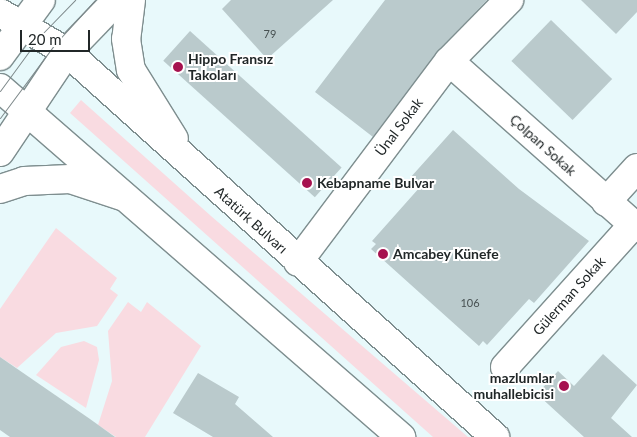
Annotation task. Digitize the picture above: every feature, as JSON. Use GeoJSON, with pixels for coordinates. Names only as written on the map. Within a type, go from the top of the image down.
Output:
{"type":"FeatureCollection","features":[{"type":"Feature","properties":{"kind":"main road"},"geometry":{"type":"LineString","coordinates":[[0,56],[11,19],[41,0]]}},
{"type":"Feature","properties":{"kind":"main road"},"geometry":{"type":"LineString","coordinates":[[0,152],[27,107],[67,52],[117,0]]}},
{"type":"Feature","properties":{"kind":"main road"},"geometry":{"type":"LineString","coordinates":[[131,0],[126,39],[131,70],[153,112],[198,173]]}},
{"type":"Feature","properties":{"kind":"main road","name":"Ünal Sokak"},"geometry":{"type":"LineString","coordinates":[[298,262],[449,61],[509,0]]}},
{"type":"Feature","properties":{"kind":"main road","name":"Atatürk Bulvarı"},"geometry":{"type":"LineString","coordinates":[[11,19],[67,52],[198,173],[495,437]]}},
{"type":"Feature","properties":{"kind":"main road","name":"Çolpan Sokak"},"geometry":{"type":"LineString","coordinates":[[449,61],[635,227]]}},
{"type":"Feature","properties":{"kind":"main road"},"geometry":{"type":"LineString","coordinates":[[0,88],[27,107],[127,198],[402,437]]}},
{"type":"Feature","properties":{"kind":"main road"},"geometry":{"type":"LineString","coordinates":[[606,202],[637,168]]}},
{"type":"Feature","properties":{"kind":"main road"},"geometry":{"type":"LineString","coordinates":[[0,189],[24,181],[70,179],[127,198]]}},
{"type":"Feature","properties":{"kind":"main road","name":"Gülerman Sokak"},"geometry":{"type":"LineString","coordinates":[[505,367],[635,227]]}},
{"type":"Feature","properties":{"kind":"shaded area"},"geometry":{"type":"Polygon","coordinates":[[[81,100],[211,216],[468,437],[433,437],[70,113],[81,100]]]}},
{"type":"Feature","properties":{"kind":"shaded area"},"geometry":{"type":"Polygon","coordinates":[[[56,228],[117,278],[110,289],[118,295],[97,326],[56,333],[17,368],[0,357],[0,309],[56,228]]]}},
{"type":"Feature","properties":{"kind":"shaded area"},"geometry":{"type":"Polygon","coordinates":[[[128,302],[141,312],[147,302],[201,346],[145,437],[116,437],[98,425],[112,381],[108,331],[128,302]]]}},
{"type":"Feature","properties":{"kind":"shaded area"},"geometry":{"type":"Polygon","coordinates":[[[84,341],[97,347],[99,360],[86,408],[36,375],[61,347],[84,341]]]}},
{"type":"Feature","properties":{"kind":"building"},"geometry":{"type":"Polygon","coordinates":[[[231,0],[333,0],[267,59],[222,9],[231,0]]]}},
{"type":"Feature","properties":{"kind":"building"},"geometry":{"type":"Polygon","coordinates":[[[385,0],[487,0],[437,52],[373,137],[315,92],[385,0]]]}},
{"type":"Feature","properties":{"kind":"building"},"geometry":{"type":"Polygon","coordinates":[[[581,0],[637,0],[637,12],[616,34],[581,0]]]}},
{"type":"Feature","properties":{"kind":"building"},"geometry":{"type":"Polygon","coordinates":[[[551,20],[612,79],[573,120],[511,61],[551,20]]]}},
{"type":"Feature","properties":{"kind":"building"},"geometry":{"type":"Polygon","coordinates":[[[190,31],[342,168],[315,197],[163,61],[190,31]]]}},
{"type":"Feature","properties":{"kind":"building"},"geometry":{"type":"Polygon","coordinates":[[[453,130],[519,189],[589,241],[534,303],[529,299],[487,345],[483,341],[479,346],[371,249],[376,244],[372,241],[420,187],[410,178],[453,130]]]}},
{"type":"Feature","properties":{"kind":"building"},"geometry":{"type":"Polygon","coordinates":[[[603,354],[637,385],[611,418],[632,437],[584,437],[537,394],[558,371],[574,386],[603,354]]]}},
{"type":"Feature","properties":{"kind":"building"},"geometry":{"type":"Polygon","coordinates":[[[0,357],[115,437],[10,437],[0,430],[0,357]]]}},
{"type":"Feature","properties":{"kind":"building"},"geometry":{"type":"Polygon","coordinates":[[[198,373],[239,397],[235,404],[273,437],[213,437],[173,413],[198,373]]]}},
{"type":"Feature","properties":{"kind":"tram line"},"geometry":{"type":"LineString","coordinates":[[0,91],[41,35],[75,0]]}},
{"type":"Feature","properties":{"kind":"tram line"},"geometry":{"type":"LineString","coordinates":[[0,118],[55,44],[95,0]]}},
{"type":"Feature","properties":{"kind":"place","name":"Hippo Fransız Takoları"},"geometry":{"type":"Point","coordinates":[178,67]}},
{"type":"Feature","properties":{"kind":"place","name":"Kebapname Bulvar"},"geometry":{"type":"Point","coordinates":[307,183]}},
{"type":"Feature","properties":{"kind":"place","name":"Amcabey Künefe"},"geometry":{"type":"Point","coordinates":[383,254]}},
{"type":"Feature","properties":{"kind":"place","name":"mazlumlar muhallebicisi"},"geometry":{"type":"Point","coordinates":[564,386]}}]}
